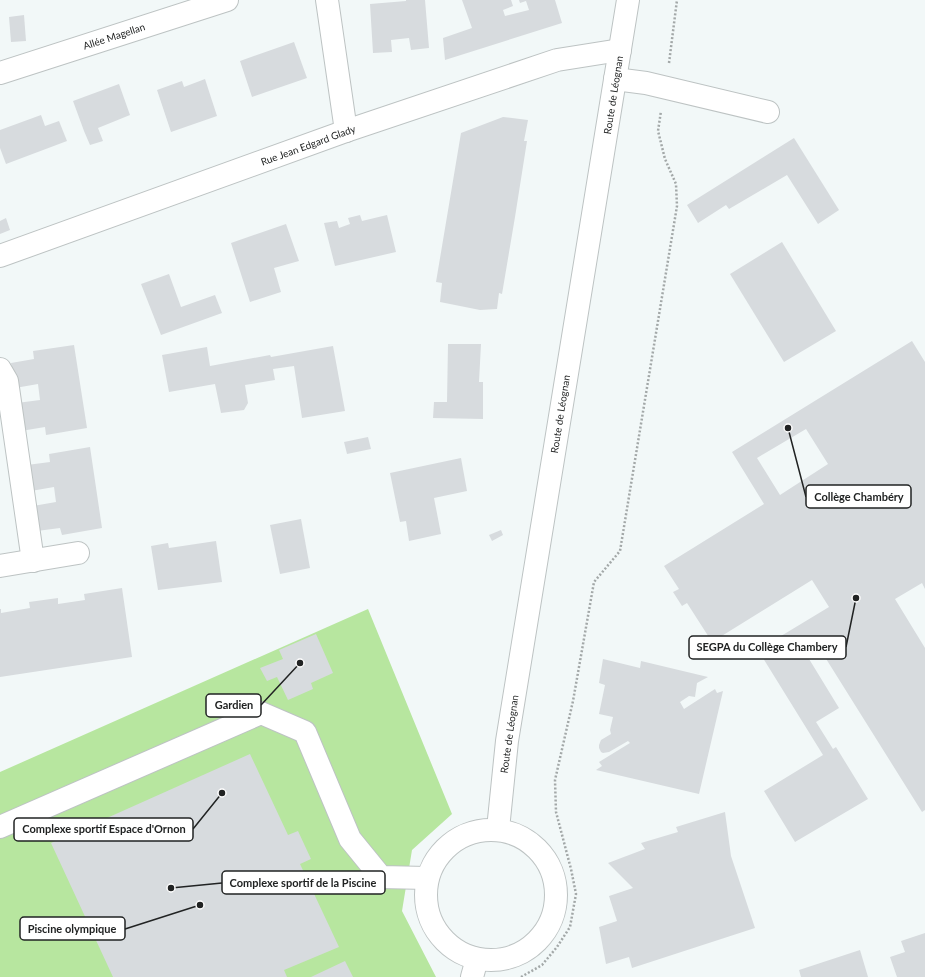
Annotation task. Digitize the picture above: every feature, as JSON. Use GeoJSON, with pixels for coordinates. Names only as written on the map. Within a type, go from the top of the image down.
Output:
{"type":"FeatureCollection","features":[{"type":"Feature","properties":{"kind":"street","name":"Allée Magellan"},"geometry":{"type":"LineString","coordinates":[[0,73],[228,0]]}},
{"type":"Feature","properties":{"kind":"street"},"geometry":{"type":"LineString","coordinates":[[327,0],[346,131]]}},
{"type":"Feature","properties":{"kind":"street","name":"Route de Léognan"},"geometry":{"type":"LineString","coordinates":[[498,830],[508,734],[628,0]]}},
{"type":"Feature","properties":{"kind":"street","name":"Rue Jean Edgard Glady"},"geometry":{"type":"LineString","coordinates":[[0,256],[346,131],[557,60],[620,50]]}},
{"type":"Feature","properties":{"kind":"street"},"geometry":{"type":"LineString","coordinates":[[615,79],[666,87],[768,112]]}},
{"type":"Feature","properties":{"kind":"street"},"geometry":{"type":"LineString","coordinates":[[0,369],[7,381],[33,561]]}},
{"type":"Feature","properties":{"kind":"street"},"geometry":{"type":"LineString","coordinates":[[0,566],[78,552]]}},
{"type":"Feature","properties":{"kind":"street"},"geometry":{"type":"LineString","coordinates":[[0,827],[261,713],[305,732],[350,839],[381,877],[427,878]]}},
{"type":"Feature","properties":{"kind":"street"},"geometry":{"type":"LineString","coordinates":[[479,830],[498,830],[518,835],[536,847],[540,852],[548,863],[555,883],[556,904],[549,924],[536,942],[519,954],[475,968],[458,951],[441,938],[430,920],[425,899],[427,878],[434,861],[446,846],[461,836],[479,830]]}},
{"type":"Feature","properties":{"kind":"path"},"geometry":{"type":"LineString","coordinates":[[521,977],[542,965],[557,947],[570,927],[576,894],[556,812],[555,780],[573,701],[594,582],[620,551],[674,222],[676,184],[665,159],[658,130],[666,87],[677,0]]}},
{"type":"Feature","properties":{"kind":"green space"},"geometry":{"type":"Polygon","coordinates":[[[368,609],[452,814],[412,850],[402,911],[436,977],[0,977],[0,772],[368,609]]]}},
{"type":"Feature","properties":{"kind":"building"},"geometry":{"type":"Polygon","coordinates":[[[406,0],[425,0],[429,48],[411,50],[409,38],[391,40],[392,52],[373,53],[370,4],[406,0]]]}},
{"type":"Feature","properties":{"kind":"building"},"geometry":{"type":"Polygon","coordinates":[[[462,0],[511,0],[513,6],[503,10],[505,16],[529,10],[526,1],[520,3],[519,0],[555,0],[562,23],[445,60],[443,38],[472,28],[462,0]]]}},
{"type":"Feature","properties":{"kind":"building"},"geometry":{"type":"Polygon","coordinates":[[[24,15],[26,41],[11,42],[9,17],[24,15]]]}},
{"type":"Feature","properties":{"kind":"building"},"geometry":{"type":"Polygon","coordinates":[[[294,42],[307,78],[252,97],[240,61],[294,42]]]}},
{"type":"Feature","properties":{"kind":"building"},"geometry":{"type":"Polygon","coordinates":[[[205,79],[217,116],[171,132],[157,90],[182,81],[184,87],[205,79]]]}},
{"type":"Feature","properties":{"kind":"building"},"geometry":{"type":"Polygon","coordinates":[[[119,84],[130,115],[98,128],[103,141],[90,145],[73,101],[119,84]]]}},
{"type":"Feature","properties":{"kind":"building"},"geometry":{"type":"Polygon","coordinates":[[[41,115],[45,126],[59,121],[67,141],[6,164],[0,148],[0,130],[41,115]]]}},
{"type":"Feature","properties":{"kind":"building"},"geometry":{"type":"Polygon","coordinates":[[[503,117],[528,120],[524,141],[527,141],[515,217],[502,294],[499,293],[497,309],[480,310],[440,302],[442,283],[436,282],[461,133],[503,117]]]}},
{"type":"Feature","properties":{"kind":"building"},"geometry":{"type":"Polygon","coordinates":[[[794,138],[839,210],[818,224],[787,175],[729,209],[726,205],[698,223],[687,205],[794,138]]]}},
{"type":"Feature","properties":{"kind":"building"},"geometry":{"type":"Polygon","coordinates":[[[360,215],[362,221],[387,215],[396,252],[335,266],[324,223],[337,221],[339,228],[350,224],[348,218],[360,215]]]}},
{"type":"Feature","properties":{"kind":"building"},"geometry":{"type":"Polygon","coordinates":[[[6,218],[10,230],[0,234],[0,221],[6,218]]]}},
{"type":"Feature","properties":{"kind":"building"},"geometry":{"type":"Polygon","coordinates":[[[286,224],[299,261],[274,268],[281,292],[250,302],[231,243],[286,224]]]}},
{"type":"Feature","properties":{"kind":"building"},"geometry":{"type":"Polygon","coordinates":[[[782,242],[836,331],[784,362],[730,274],[782,242]]]}},
{"type":"Feature","properties":{"kind":"building"},"geometry":{"type":"Polygon","coordinates":[[[169,274],[181,307],[215,295],[222,313],[161,335],[141,284],[169,274]]]}},
{"type":"Feature","properties":{"kind":"building"},"geometry":{"type":"Polygon","coordinates":[[[912,341],[925,362],[925,589],[922,583],[895,599],[925,648],[925,810],[922,812],[818,646],[806,654],[839,708],[816,722],[833,749],[836,747],[868,799],[795,842],[764,791],[823,755],[758,650],[829,607],[812,580],[712,642],[687,603],[682,606],[673,592],[679,589],[664,566],[764,504],[732,452],[912,341]],[[806,429],[757,458],[780,495],[828,464],[806,429]]]}},
{"type":"Feature","properties":{"kind":"building"},"geometry":{"type":"Polygon","coordinates":[[[448,344],[481,344],[479,382],[483,382],[483,419],[433,418],[434,402],[447,402],[448,344]]]}},
{"type":"Feature","properties":{"kind":"building"},"geometry":{"type":"Polygon","coordinates":[[[74,345],[87,428],[46,435],[45,427],[21,431],[17,403],[40,400],[38,384],[15,388],[11,363],[34,359],[33,351],[74,345]]]}},
{"type":"Feature","properties":{"kind":"building"},"geometry":{"type":"Polygon","coordinates":[[[333,346],[345,411],[302,418],[294,366],[273,369],[275,380],[245,385],[248,403],[244,410],[221,413],[215,384],[169,392],[162,355],[207,347],[210,366],[270,355],[271,357],[333,346]]]}},
{"type":"Feature","properties":{"kind":"building"},"geometry":{"type":"Polygon","coordinates":[[[368,437],[371,449],[347,454],[344,442],[368,437]]]}},
{"type":"Feature","properties":{"kind":"building"},"geometry":{"type":"Polygon","coordinates":[[[90,447],[102,528],[62,535],[60,528],[37,531],[33,506],[56,502],[54,487],[31,491],[27,465],[50,462],[49,454],[90,447]]]}},
{"type":"Feature","properties":{"kind":"building"},"geometry":{"type":"Polygon","coordinates":[[[461,458],[467,491],[434,498],[441,534],[409,541],[406,521],[400,522],[390,473],[461,458]]]}},
{"type":"Feature","properties":{"kind":"building"},"geometry":{"type":"Polygon","coordinates":[[[301,519],[310,568],[280,574],[270,525],[301,519]]]}},
{"type":"Feature","properties":{"kind":"building"},"geometry":{"type":"Polygon","coordinates":[[[501,530],[503,535],[492,541],[489,535],[501,530]]]}},
{"type":"Feature","properties":{"kind":"building"},"geometry":{"type":"Polygon","coordinates":[[[216,541],[222,582],[158,590],[151,546],[168,543],[169,548],[216,541]]]}},
{"type":"Feature","properties":{"kind":"building"},"geometry":{"type":"Polygon","coordinates":[[[122,588],[132,657],[0,677],[0,609],[1,613],[30,608],[29,602],[58,598],[58,604],[85,600],[84,594],[122,588]]]}},
{"type":"Feature","properties":{"kind":"building"},"geometry":{"type":"Polygon","coordinates":[[[316,634],[333,673],[311,683],[313,689],[288,700],[277,677],[267,681],[260,668],[283,659],[279,650],[316,634]]]}},
{"type":"Feature","properties":{"kind":"building"},"geometry":{"type":"Polygon","coordinates":[[[603,659],[640,668],[641,661],[708,677],[697,683],[695,697],[689,696],[680,702],[684,709],[715,689],[717,693],[723,691],[699,794],[596,770],[602,766],[599,762],[630,743],[628,741],[609,752],[603,753],[599,748],[601,740],[611,734],[610,730],[613,717],[599,714],[605,685],[599,683],[603,659]]]}},
{"type":"Feature","properties":{"kind":"building"},"geometry":{"type":"Polygon","coordinates":[[[250,754],[288,835],[298,831],[311,859],[300,864],[339,947],[284,970],[287,977],[113,977],[51,843],[250,754]]]}},
{"type":"Feature","properties":{"kind":"building"},"geometry":{"type":"Polygon","coordinates":[[[725,812],[731,856],[755,928],[632,968],[629,957],[606,964],[599,927],[617,921],[609,896],[633,888],[608,863],[645,849],[641,843],[678,832],[676,827],[725,812]]]}},
{"type":"Feature","properties":{"kind":"building"},"geometry":{"type":"Polygon","coordinates":[[[925,933],[925,977],[897,977],[890,957],[905,952],[901,941],[925,933]]]}},
{"type":"Feature","properties":{"kind":"building"},"geometry":{"type":"Polygon","coordinates":[[[860,950],[868,977],[801,977],[799,970],[860,950]]]}},
{"type":"Feature","properties":{"kind":"building"},"geometry":{"type":"Polygon","coordinates":[[[345,961],[353,977],[311,977],[345,961]]]}},
{"type":"Feature","properties":{"kind":"place","name":"Collège Chambéry"},"geometry":{"type":"Point","coordinates":[788,428]}},
{"type":"Feature","properties":{"kind":"place","name":"SEGPA du Collège Chambery"},"geometry":{"type":"Point","coordinates":[856,598]}},
{"type":"Feature","properties":{"kind":"place","name":"Gardien"},"geometry":{"type":"Point","coordinates":[300,663]}},
{"type":"Feature","properties":{"kind":"place","name":"Complexe sportif Espace d'Ornon"},"geometry":{"type":"Point","coordinates":[222,793]}},
{"type":"Feature","properties":{"kind":"place","name":"Complexe sportif de la Piscine"},"geometry":{"type":"Point","coordinates":[171,888]}},
{"type":"Feature","properties":{"kind":"place","name":"Piscine olympique"},"geometry":{"type":"Point","coordinates":[200,905]}}]}
